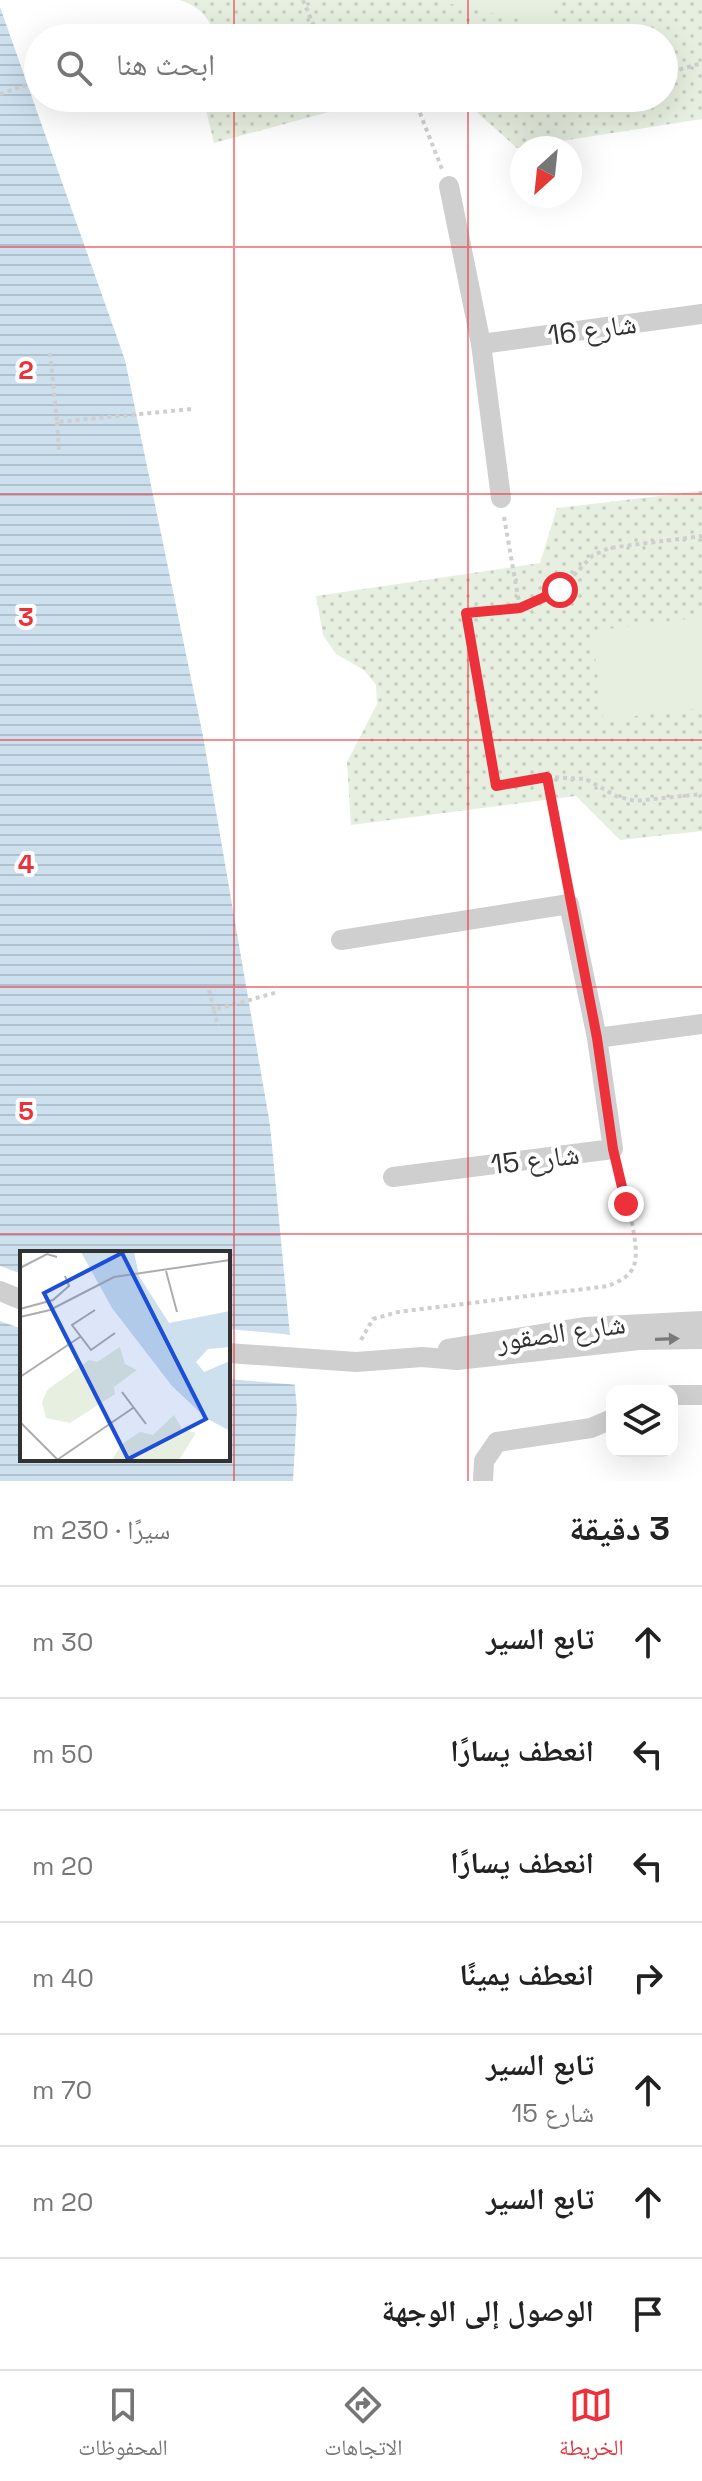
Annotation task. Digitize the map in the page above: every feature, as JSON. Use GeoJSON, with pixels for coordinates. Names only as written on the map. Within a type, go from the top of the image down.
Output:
{"type":"FeatureCollection","features":[{"type":"Feature","properties":{"kind":"street"},"geometry":{"type":"LineString","coordinates":[[449,186],[481,344],[501,498]]}},
{"type":"Feature","properties":{"kind":"street","name":"شارع 16"},"geometry":{"type":"LineString","coordinates":[[481,344],[702,314]]}},
{"type":"Feature","properties":{"kind":"street"},"geometry":{"type":"LineString","coordinates":[[341,940],[569,904]]}},
{"type":"Feature","properties":{"kind":"street","name":"شارع 15"},"geometry":{"type":"LineString","coordinates":[[393,1177],[613,1149],[597,1038],[569,904]]}},
{"type":"Feature","properties":{"kind":"street"},"geometry":{"type":"LineString","coordinates":[[597,1038],[702,1024]]}},
{"type":"Feature","properties":{"kind":"street"},"geometry":{"type":"LineString","coordinates":[[0,1291],[20,1299]]}},
{"type":"Feature","properties":{"kind":"street","name":"شارع الصقور"},"geometry":{"type":"LineString","coordinates":[[422,1357],[451,1348],[586,1327],[702,1321]]}},
{"type":"Feature","properties":{"kind":"street","name":"شارع الصقور"},"geometry":{"type":"LineString","coordinates":[[230,1353],[356,1362],[422,1357],[457,1360],[639,1340],[702,1339]]}},
{"type":"Feature","properties":{"kind":"street"},"geometry":{"type":"LineString","coordinates":[[678,1395],[702,1395]]}},
{"type":"Feature","properties":{"kind":"street"},"geometry":{"type":"LineString","coordinates":[[483,1481],[487,1453],[497,1442],[591,1428],[606,1422]]}},
{"type":"Feature","properties":{"kind":"path"},"geometry":{"type":"LineString","coordinates":[[303,0],[313,24]]}},
{"type":"Feature","properties":{"kind":"path"},"geometry":{"type":"LineString","coordinates":[[678,70],[702,63]]}},
{"type":"Feature","properties":{"kind":"path"},"geometry":{"type":"LineString","coordinates":[[0,94],[24,86]]}},
{"type":"Feature","properties":{"kind":"path"},"geometry":{"type":"LineString","coordinates":[[420,112],[449,186]]}},
{"type":"Feature","properties":{"kind":"path"},"geometry":{"type":"LineString","coordinates":[[50,353],[59,450]]}},
{"type":"Feature","properties":{"kind":"path"},"geometry":{"type":"LineString","coordinates":[[57,422],[192,409]]}},
{"type":"Feature","properties":{"kind":"path"},"geometry":{"type":"LineString","coordinates":[[501,498],[520,608]]}},
{"type":"Feature","properties":{"kind":"path"},"geometry":{"type":"LineString","coordinates":[[702,536],[609,548],[592,556],[560,590],[520,608],[466,613],[496,786],[547,777],[586,779],[610,794],[635,801],[702,794]]}},
{"type":"Feature","properties":{"kind":"path"},"geometry":{"type":"LineString","coordinates":[[547,777],[569,904]]}},
{"type":"Feature","properties":{"kind":"path"},"geometry":{"type":"LineString","coordinates":[[209,990],[218,1026]]}},
{"type":"Feature","properties":{"kind":"path"},"geometry":{"type":"LineString","coordinates":[[214,1010],[278,992]]}},
{"type":"Feature","properties":{"kind":"path"},"geometry":{"type":"LineString","coordinates":[[356,1362],[365,1330],[373,1319],[398,1312],[608,1286],[622,1280],[634,1267],[636,1247],[613,1149]]}},
{"type":"Feature","properties":{"kind":"green space"},"geometry":{"type":"Polygon","coordinates":[[[179,0],[702,0],[702,119],[582,138],[510,136],[510,142],[477,112],[678,112],[678,24],[210,24],[203,14],[179,0]]]}},
{"type":"Feature","properties":{"kind":"green space"},"geometry":{"type":"Polygon","coordinates":[[[433,0],[556,0],[550,24],[433,0]]]}},
{"type":"Feature","properties":{"kind":"green space"},"geometry":{"type":"Polygon","coordinates":[[[206,112],[328,112],[214,143],[206,112]]]}},
{"type":"Feature","properties":{"kind":"green space"},"geometry":{"type":"Polygon","coordinates":[[[702,491],[702,831],[620,840],[576,796],[351,825],[347,762],[377,704],[376,685],[364,670],[336,654],[323,635],[316,596],[540,563],[557,508],[702,491]]]}},
{"type":"Feature","properties":{"kind":"green space"},"geometry":{"type":"Polygon","coordinates":[[[702,617],[702,708],[603,720],[592,631],[702,617]]]}},
{"type":"Feature","properties":{"kind":"water"},"geometry":{"type":"Polygon","coordinates":[[[0,7],[24,75],[24,112],[37,112],[125,360],[203,736],[270,1125],[297,1409],[293,1481],[0,1481],[0,7]]]}},
{"type":"Feature","properties":{"kind":"pier"},"geometry":{"type":"Polygon","coordinates":[[[0,1266],[20,1273],[20,1328],[0,1321],[0,1266]]]}},
{"type":"Feature","properties":{"kind":"pier"},"geometry":{"type":"Polygon","coordinates":[[[230,1329],[294,1335],[299,1385],[230,1379],[230,1329]]]}},
{"type":"Feature","properties":{"kind":"route"},"geometry":{"type":"LineString","coordinates":[[560,590],[520,608],[466,613],[496,786],[547,777],[597,1038],[613,1149],[626,1204]]}}]}
